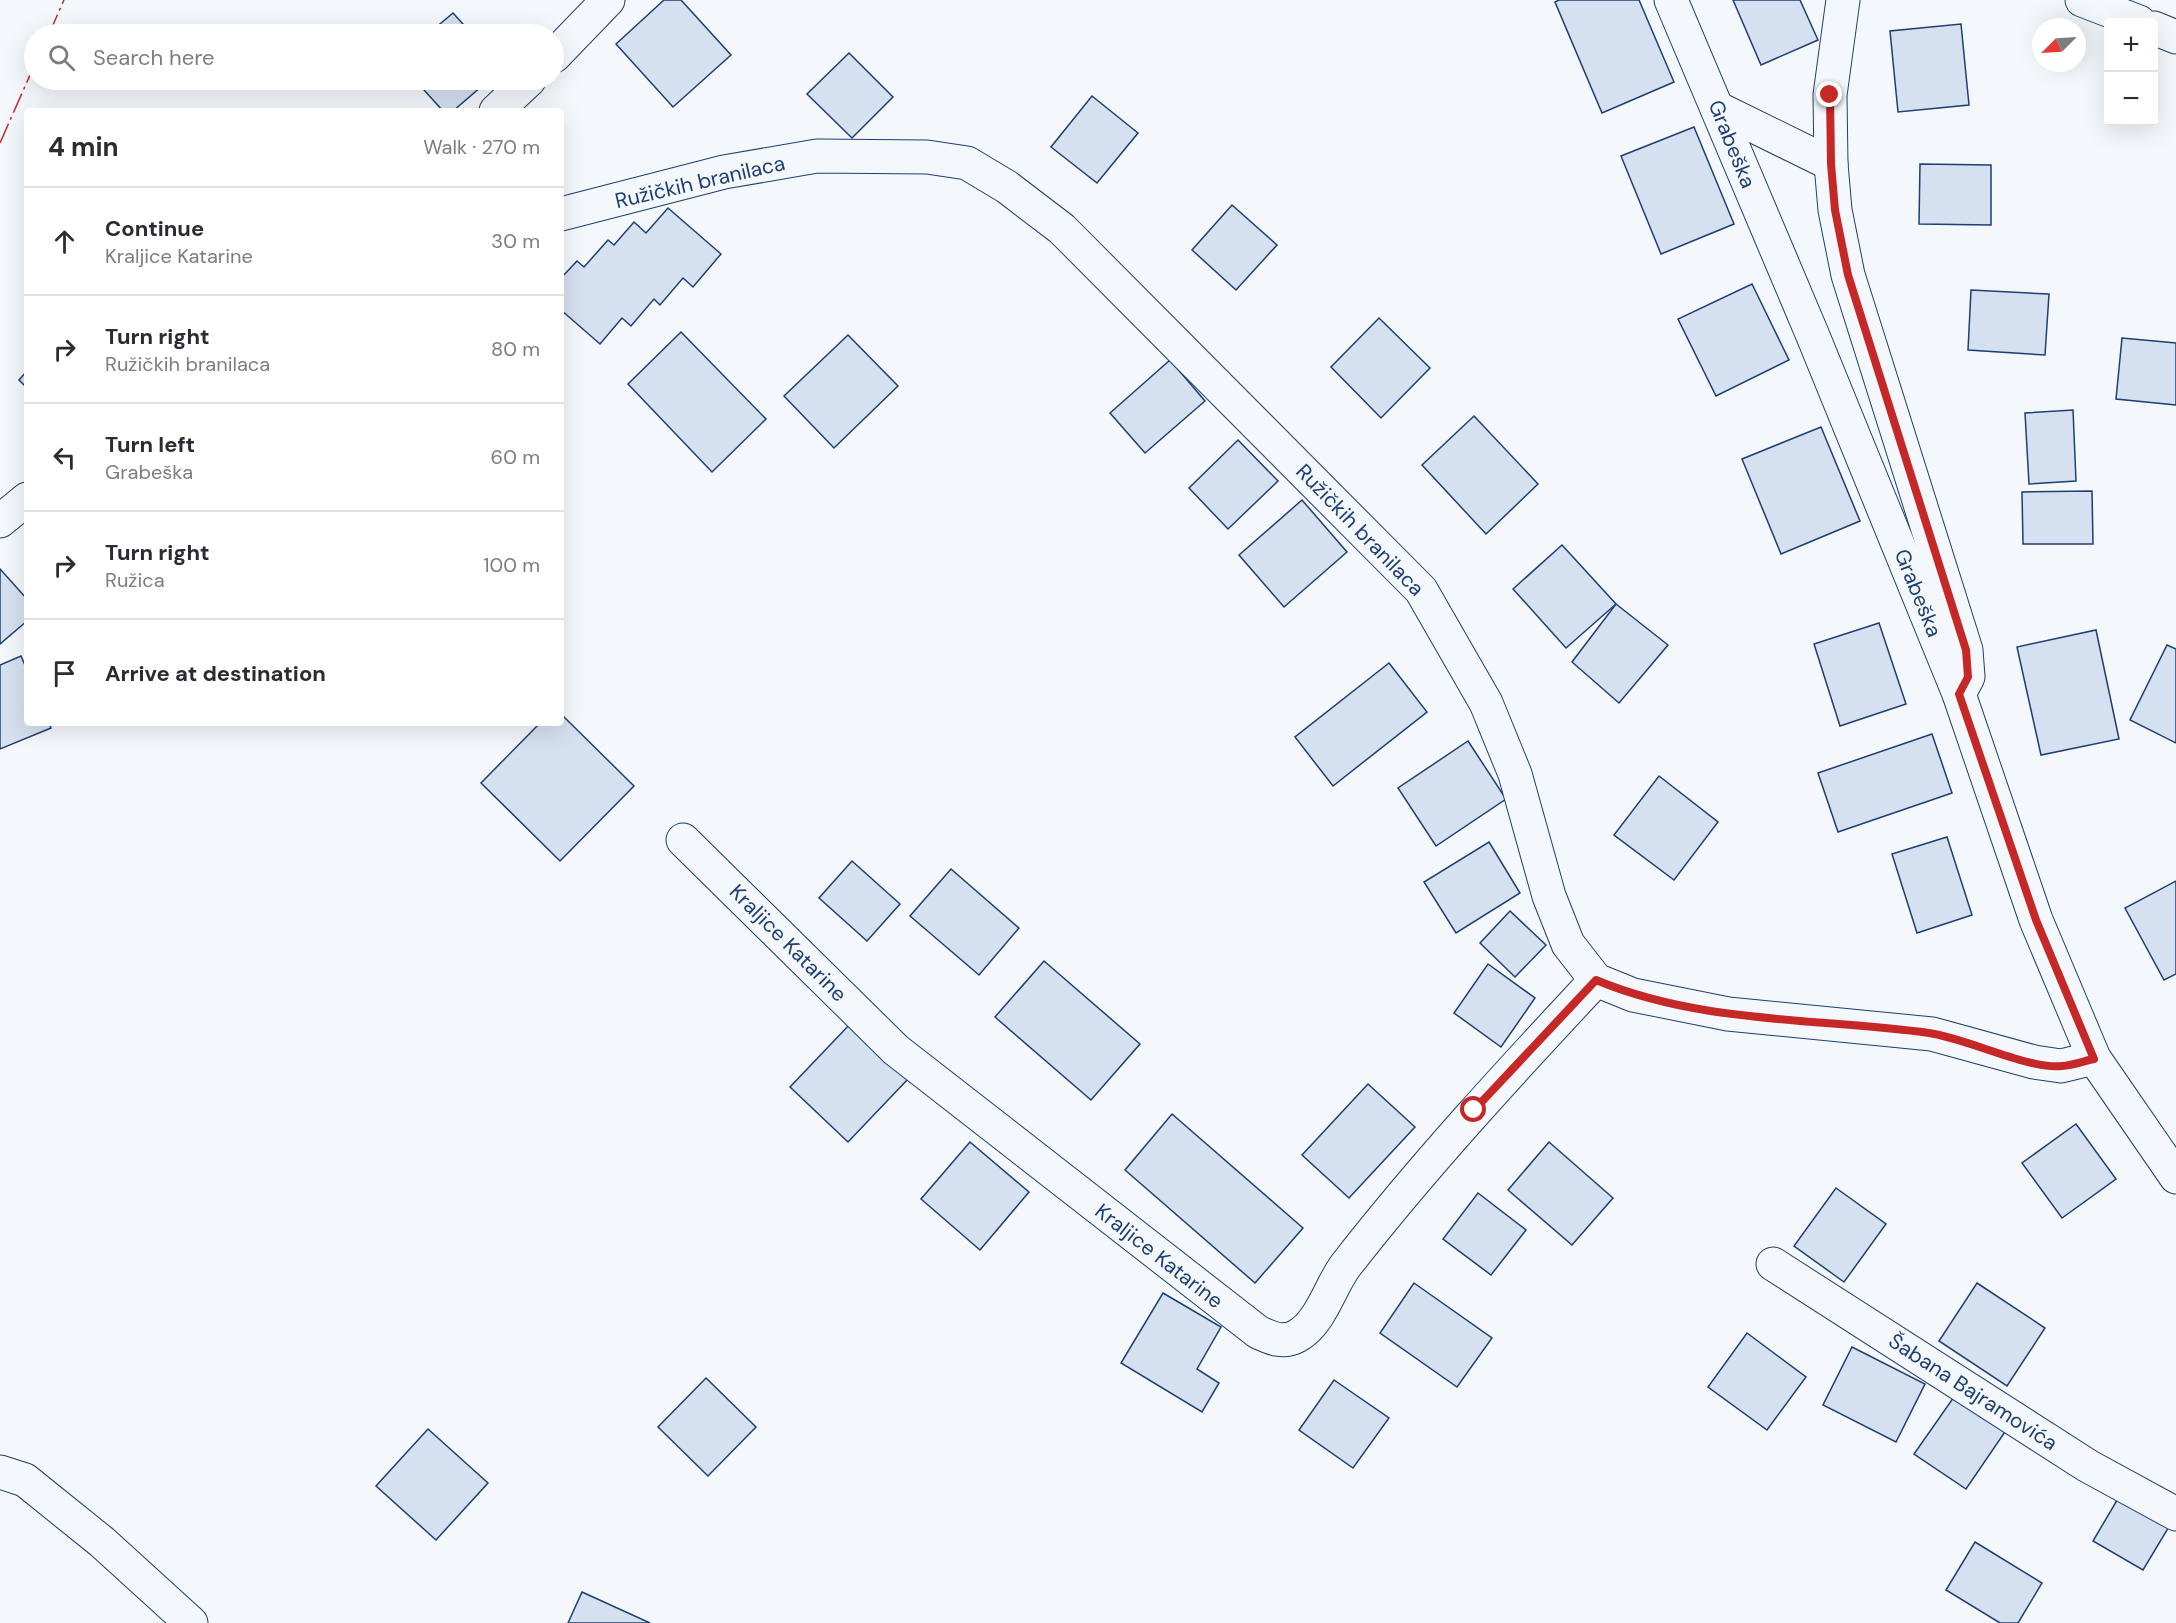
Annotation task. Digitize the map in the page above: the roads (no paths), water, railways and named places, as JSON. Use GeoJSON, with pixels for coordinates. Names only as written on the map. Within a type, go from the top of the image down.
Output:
{"type":"FeatureCollection","features":[{"type":"Feature","properties":{"kind":"street"},"geometry":{"type":"LineString","coordinates":[[564,46],[608,0]]}},
{"type":"Feature","properties":{"kind":"street","name":"Grabeška"},"geometry":{"type":"LineString","coordinates":[[1671,0],[1718,108],[1959,694],[2036,920],[2094,1059],[2171,1158]]}},
{"type":"Feature","properties":{"kind":"street"},"geometry":{"type":"LineString","coordinates":[[1843,0],[1830,95],[1831,164],[1835,210],[1848,275],[1966,650],[1968,677],[1959,694]]}},
{"type":"Feature","properties":{"kind":"street"},"geometry":{"type":"LineString","coordinates":[[2082,0],[2129,18]]}},
{"type":"Feature","properties":{"kind":"street"},"geometry":{"type":"LineString","coordinates":[[2158,30],[2176,37]]}},
{"type":"Feature","properties":{"kind":"street"},"geometry":{"type":"LineString","coordinates":[[499,108],[518,90]]}},
{"type":"Feature","properties":{"kind":"street"},"geometry":{"type":"LineString","coordinates":[[1718,108],[1831,164]]}},
{"type":"Feature","properties":{"kind":"street","name":"Ružičkih branilaca"},"geometry":{"type":"LineString","coordinates":[[564,213],[724,172],[817,156],[927,157],[967,163],[1007,187],[1062,229],[1421,590],[1486,703],[1515,774],[1553,906],[1568,944],[1596,980]]}},
{"type":"Feature","properties":{"kind":"street"},"geometry":{"type":"LineString","coordinates":[[0,521],[24,501]]}},
{"type":"Feature","properties":{"kind":"street","name":"Kraljice Katarine"},"geometry":{"type":"LineString","coordinates":[[683,840],[896,1050],[1258,1332],[1278,1341],[1296,1336],[1310,1325],[1345,1267],[1474,1110],[1596,980]]}},
{"type":"Feature","properties":{"kind":"street"},"geometry":{"type":"LineString","coordinates":[[1596,980],[1633,995],[1728,1014],[1932,1034],[2034,1062],[2061,1066],[2094,1059]]}},
{"type":"Feature","properties":{"kind":"street","name":"Šabana Bajramovića"},"geometry":{"type":"LineString","coordinates":[[1773,1264],[2088,1466],[2176,1514]]}},
{"type":"Feature","properties":{"kind":"street"},"geometry":{"type":"LineString","coordinates":[[0,1472],[25,1480],[102,1542],[191,1623]]}}]}
